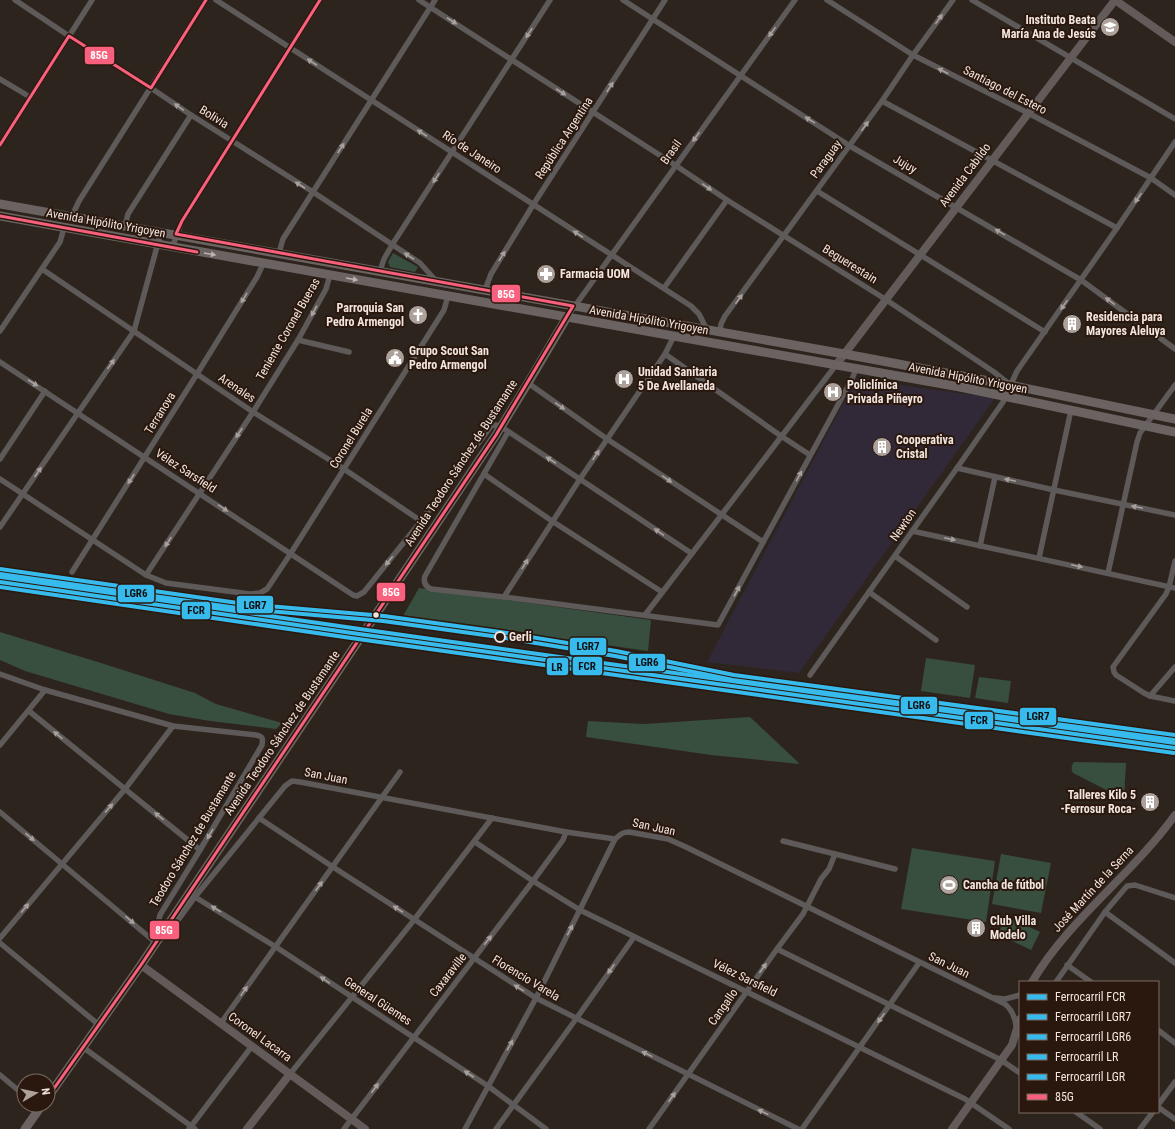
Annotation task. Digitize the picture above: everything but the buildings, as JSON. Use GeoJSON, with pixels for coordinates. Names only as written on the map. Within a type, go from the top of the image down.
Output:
{"type":"FeatureCollection","features":[{"type":"Feature","properties":{"kind":"main road","name":"Avenida Hipólito Yrigoyen"},"geometry":{"type":"LineString","coordinates":[[0,204],[176,234],[844,354],[1010,385],[1175,419]]}},
{"type":"Feature","properties":{"kind":"main road","name":"Avenida Hipólito Yrigoyen"},"geometry":{"type":"LineString","coordinates":[[0,216],[172,248],[856,368],[1005,396],[1175,432]]}},
{"type":"Feature","properties":{"kind":"main road","name":"Avenida Teodoro Sánchez de Bustamante"},"geometry":{"type":"LineString","coordinates":[[56,1086],[84,1048],[156,942],[492,441],[567,317]]}},
{"type":"Feature","properties":{"kind":"main road"},"geometry":{"type":"LineString","coordinates":[[25,1129],[35,1113]]}},
{"type":"Feature","properties":{"kind":"street","name":"Bolivia"},"geometry":{"type":"LineString","coordinates":[[15,0],[151,88],[191,116],[313,192],[420,263],[438,282]]}},
{"type":"Feature","properties":{"kind":"street"},"geometry":{"type":"LineString","coordinates":[[0,145],[92,0]]}},
{"type":"Feature","properties":{"kind":"street"},"geometry":{"type":"LineString","coordinates":[[72,216],[79,201],[206,0]]}},
{"type":"Feature","properties":{"kind":"street","name":"Río de Janeiro"},"geometry":{"type":"LineString","coordinates":[[216,0],[691,306],[699,314],[707,330]]}},
{"type":"Feature","properties":{"kind":"street"},"geometry":{"type":"LineString","coordinates":[[172,248],[182,221],[320,0]]}},
{"type":"Feature","properties":{"kind":"street","name":"Beguerestain"},"geometry":{"type":"LineString","coordinates":[[419,0],[675,165],[726,200],[885,299],[994,372],[1010,385]]}},
{"type":"Feature","properties":{"kind":"street"},"geometry":{"type":"LineString","coordinates":[[280,253],[283,240],[435,0]]}},
{"type":"Feature","properties":{"kind":"street"},"geometry":{"type":"LineString","coordinates":[[380,271],[384,259],[392,245],[550,0]]}},
{"type":"Feature","properties":{"kind":"street","name":"Jujuy"},"geometry":{"type":"LineString","coordinates":[[623,0],[850,146],[1081,280],[1175,349]]}},
{"type":"Feature","properties":{"kind":"street","name":"República Argentina"},"geometry":{"type":"LineString","coordinates":[[485,290],[490,274],[665,0]]}},
{"type":"Feature","properties":{"kind":"street","name":"Brasil"},"geometry":{"type":"LineString","coordinates":[[567,317],[610,255],[795,0]]}},
{"type":"Feature","properties":{"kind":"street","name":"Santiago del Estero"},"geometry":{"type":"LineString","coordinates":[[827,0],[913,55],[1151,178],[1175,196]]}},
{"type":"Feature","properties":{"kind":"street","name":"Paraguay"},"geometry":{"type":"LineString","coordinates":[[720,332],[721,324],[725,316],[882,102],[913,55],[953,0]]}},
{"type":"Feature","properties":{"kind":"street"},"geometry":{"type":"LineString","coordinates":[[972,0],[1175,119]]}},
{"type":"Feature","properties":{"kind":"street"},"geometry":{"type":"LineString","coordinates":[[1115,0],[1175,42]]}},
{"type":"Feature","properties":{"kind":"street","name":"Avenida Cabildo"},"geometry":{"type":"LineString","coordinates":[[836,365],[919,254],[1115,0]]}},
{"type":"Feature","properties":{"kind":"street"},"geometry":{"type":"LineString","coordinates":[[0,78],[30,97]]}},
{"type":"Feature","properties":{"kind":"street"},"geometry":{"type":"LineString","coordinates":[[882,102],[1117,228]]}},
{"type":"Feature","properties":{"kind":"street"},"geometry":{"type":"LineString","coordinates":[[125,226],[128,214],[191,116]]}},
{"type":"Feature","properties":{"kind":"street","name":"Newton"},"geometry":{"type":"LineString","coordinates":[[810,675],[958,468],[1005,396],[1017,371],[1175,142]]}},
{"type":"Feature","properties":{"kind":"street"},"geometry":{"type":"LineString","coordinates":[[817,191],[1045,332]]}},
{"type":"Feature","properties":{"kind":"street"},"geometry":{"type":"LineString","coordinates":[[664,288],[726,200]]}},
{"type":"Feature","properties":{"kind":"street"},"geometry":{"type":"LineString","coordinates":[[0,331],[60,242],[64,228]]}},
{"type":"Feature","properties":{"kind":"street"},"geometry":{"type":"LineString","coordinates":[[0,527],[134,331],[161,232]]}},
{"type":"Feature","properties":{"kind":"street","name":"Terranova"},"geometry":{"type":"LineString","coordinates":[[72,572],[197,374],[257,277],[263,264]]}},
{"type":"Feature","properties":{"kind":"street","name":"Arenales"},"geometry":{"type":"LineString","coordinates":[[42,269],[253,412],[344,469],[421,521]]}},
{"type":"Feature","properties":{"kind":"street","name":"Teniente Coronel Bueras"},"geometry":{"type":"LineString","coordinates":[[146,575],[253,412],[298,340],[326,289],[330,275]]}},
{"type":"Feature","properties":{"kind":"street","name":"Coronel Burela"},"geometry":{"type":"LineString","coordinates":[[146,575],[166,583],[250,594],[260,593],[268,589],[444,310],[448,296]]}},
{"type":"Feature","properties":{"kind":"street"},"geometry":{"type":"LineString","coordinates":[[504,597],[552,521],[665,354],[674,336]]}},
{"type":"Feature","properties":{"kind":"street"},"geometry":{"type":"LineString","coordinates":[[298,340],[349,352]]}},
{"type":"Feature","properties":{"kind":"street"},"geometry":{"type":"LineString","coordinates":[[665,354],[810,455]]}},
{"type":"Feature","properties":{"kind":"street","name":"Vélez Sarsfield"},"geometry":{"type":"LineString","coordinates":[[0,362],[357,596],[361,595],[421,521]]}},
{"type":"Feature","properties":{"kind":"street"},"geometry":{"type":"LineString","coordinates":[[646,615],[691,553],[836,365]]}},
{"type":"Feature","properties":{"kind":"street"},"geometry":{"type":"LineString","coordinates":[[508,432],[425,576],[425,584],[427,587],[431,589],[718,625],[852,379],[856,368]]}},
{"type":"Feature","properties":{"kind":"street"},"geometry":{"type":"LineString","coordinates":[[528,383],[607,439],[763,542]]}},
{"type":"Feature","properties":{"kind":"street"},"geometry":{"type":"LineString","coordinates":[[1108,573],[1140,433],[1175,385]]}},
{"type":"Feature","properties":{"kind":"street"},"geometry":{"type":"LineString","coordinates":[[0,459],[45,391]]}},
{"type":"Feature","properties":{"kind":"street"},"geometry":{"type":"LineString","coordinates":[[1039,558],[1071,410]]}},
{"type":"Feature","properties":{"kind":"street"},"geometry":{"type":"LineString","coordinates":[[421,521],[491,426],[495,425],[500,426],[691,553]]}},
{"type":"Feature","properties":{"kind":"street"},"geometry":{"type":"LineString","coordinates":[[958,468],[1175,515]]}},
{"type":"Feature","properties":{"kind":"street"},"geometry":{"type":"LineString","coordinates":[[484,474],[552,521],[662,592]]}},
{"type":"Feature","properties":{"kind":"street"},"geometry":{"type":"LineString","coordinates":[[980,546],[995,477]]}},
{"type":"Feature","properties":{"kind":"street"},"geometry":{"type":"LineString","coordinates":[[0,478],[146,575]]}},
{"type":"Feature","properties":{"kind":"street"},"geometry":{"type":"LineString","coordinates":[[912,531],[1172,588]]}},
{"type":"Feature","properties":{"kind":"street"},"geometry":{"type":"LineString","coordinates":[[895,556],[967,607]]}},
{"type":"Feature","properties":{"kind":"street"},"geometry":{"type":"LineString","coordinates":[[1175,561],[1172,588],[1166,594],[1113,667],[1116,675],[1144,693],[1150,696],[1175,701]]}},
{"type":"Feature","properties":{"kind":"street"},"geometry":{"type":"LineString","coordinates":[[869,592],[936,640]]}},
{"type":"Feature","properties":{"kind":"street"},"geometry":{"type":"LineString","coordinates":[[1150,696],[1175,667]]}},
{"type":"Feature","properties":{"kind":"street"},"geometry":{"type":"LineString","coordinates":[[0,674],[45,690],[173,726],[125,789],[61,863],[0,938]]}},
{"type":"Feature","properties":{"kind":"street"},"geometry":{"type":"LineString","coordinates":[[0,745],[45,690]]}},
{"type":"Feature","properties":{"kind":"street"},"geometry":{"type":"LineString","coordinates":[[29,711],[200,850]]}},
{"type":"Feature","properties":{"kind":"street","name":"Teodoro Sánchez de Bustamante"},"geometry":{"type":"LineString","coordinates":[[156,942],[156,932],[160,915],[262,745],[263,739],[262,737],[256,735],[173,726]]}},
{"type":"Feature","properties":{"kind":"street"},"geometry":{"type":"LineString","coordinates":[[221,1023],[400,772]]}},
{"type":"Feature","properties":{"kind":"street","name":"San Juan"},"geometry":{"type":"LineString","coordinates":[[259,818],[284,786],[292,782],[300,782],[615,840],[620,834],[629,832],[674,841],[919,963],[1005,1004],[1014,1014],[1018,1032]]}},
{"type":"Feature","properties":{"kind":"street"},"geometry":{"type":"LineString","coordinates":[[0,812],[156,942],[168,934],[195,897],[259,818]]}},
{"type":"Feature","properties":{"kind":"street","name":"José Martín de la Serna"},"geometry":{"type":"LineString","coordinates":[[1033,981],[1066,935],[1156,840],[1175,815]]}},
{"type":"Feature","properties":{"kind":"street","name":"Florencio Varela"},"geometry":{"type":"LineString","coordinates":[[259,818],[332,867],[536,998],[798,1129]]}},
{"type":"Feature","properties":{"kind":"street"},"geometry":{"type":"LineString","coordinates":[[247,1129],[414,920],[492,818]]}},
{"type":"Feature","properties":{"kind":"street","name":"Caxaraville"},"geometry":{"type":"LineString","coordinates":[[344,1129],[533,881],[563,840],[566,832]]}},
{"type":"Feature","properties":{"kind":"street"},"geometry":{"type":"LineString","coordinates":[[465,1129],[536,998],[615,840]]}},
{"type":"Feature","properties":{"kind":"street"},"geometry":{"type":"LineString","coordinates":[[783,841],[895,869]]}},
{"type":"Feature","properties":{"kind":"street","name":"Vélez Sarsfield"},"geometry":{"type":"LineString","coordinates":[[475,842],[533,881],[580,910],[971,1102],[1010,1129]]}},
{"type":"Feature","properties":{"kind":"street","name":"Cangallo"},"geometry":{"type":"LineString","coordinates":[[649,1129],[803,914],[821,879],[829,869],[835,854]]}},
{"type":"Feature","properties":{"kind":"street","name":"José Martín de la Serna"},"geometry":{"type":"LineString","coordinates":[[1057,981],[1105,912],[1127,886],[1131,884],[1175,898]]}},
{"type":"Feature","properties":{"kind":"street","name":"General Güemes"},"geometry":{"type":"LineString","coordinates":[[195,897],[276,947],[488,1086],[546,1129]]}},
{"type":"Feature","properties":{"kind":"street"},"geometry":{"type":"LineString","coordinates":[[1105,912],[1175,962]]}},
{"type":"Feature","properties":{"kind":"street"},"geometry":{"type":"LineString","coordinates":[[496,1129],[634,937]]}},
{"type":"Feature","properties":{"kind":"street"},"geometry":{"type":"LineString","coordinates":[[0,943],[99,1025]]}},
{"type":"Feature","properties":{"kind":"street"},"geometry":{"type":"LineString","coordinates":[[777,949],[1001,1060],[1019,1072]]}},
{"type":"Feature","properties":{"kind":"street"},"geometry":{"type":"LineString","coordinates":[[802,1129],[919,963]]}},
{"type":"Feature","properties":{"kind":"street","name":"Coronel Lacarra"},"geometry":{"type":"LineString","coordinates":[[140,965],[365,1129]]}},
{"type":"Feature","properties":{"kind":"street"},"geometry":{"type":"LineString","coordinates":[[1067,965],[1090,981]]}},
{"type":"Feature","properties":{"kind":"street","name":"San Juan"},"geometry":{"type":"LineString","coordinates":[[993,998],[1005,998],[1019,995]]}},
{"type":"Feature","properties":{"kind":"street"},"geometry":{"type":"LineString","coordinates":[[1159,1031],[1175,1042]]}},
{"type":"Feature","properties":{"kind":"street"},"geometry":{"type":"LineString","coordinates":[[952,1129],[1012,1045],[1018,1032]]}},
{"type":"Feature","properties":{"kind":"street"},"geometry":{"type":"LineString","coordinates":[[84,1048],[192,1128],[252,1046]]}},
{"type":"Feature","properties":{"kind":"street"},"geometry":{"type":"LineString","coordinates":[[0,1075],[16,1088]]}},
{"type":"Feature","properties":{"kind":"street"},"geometry":{"type":"LineString","coordinates":[[1159,1105],[1175,1082]]}},
{"type":"Feature","properties":{"kind":"street"},"geometry":{"type":"LineString","coordinates":[[1159,1107],[1175,1119]]}},
{"type":"Feature","properties":{"kind":"street"},"geometry":{"type":"LineString","coordinates":[[1077,1113],[1100,1129]]}},
{"type":"Feature","properties":{"kind":"street"},"geometry":{"type":"LineString","coordinates":[[1140,1129],[1152,1113]]}},
{"type":"Feature","properties":{"kind":"shaded area"},"geometry":{"type":"Polygon","coordinates":[[[856,379],[995,398],[799,673],[707,662],[856,379]]]}},
{"type":"Feature","properties":{"kind":"green space"},"geometry":{"type":"Polygon","coordinates":[[[393,253],[418,267],[415,272],[390,267],[388,262],[393,253]]]}},
{"type":"Feature","properties":{"kind":"green space"},"geometry":{"type":"Polygon","coordinates":[[[419,588],[651,620],[648,651],[403,616],[419,588]]]}},
{"type":"Feature","properties":{"kind":"green space"},"geometry":{"type":"Polygon","coordinates":[[[0,632],[195,693],[216,704],[282,723],[276,729],[210,721],[169,714],[25,671],[0,660],[0,632]]]}},
{"type":"Feature","properties":{"kind":"green space"},"geometry":{"type":"Polygon","coordinates":[[[926,658],[975,665],[970,698],[921,691],[926,658]]]}},
{"type":"Feature","properties":{"kind":"green space"},"geometry":{"type":"Polygon","coordinates":[[[979,677],[1011,681],[1008,703],[975,698],[979,677]]]}},
{"type":"Feature","properties":{"kind":"green space"},"geometry":{"type":"Polygon","coordinates":[[[750,717],[800,764],[711,755],[586,737],[588,721],[644,724],[750,717]]]}},
{"type":"Feature","properties":{"kind":"green space"},"geometry":{"type":"Polygon","coordinates":[[[1074,762],[1126,763],[1124,799],[1073,773],[1072,765],[1074,762]]]}},
{"type":"Feature","properties":{"kind":"green space","name":"Cancha de fútbol"},"geometry":{"type":"Polygon","coordinates":[[[912,848],[995,861],[986,922],[901,909],[912,848]]]}},
{"type":"Feature","properties":{"kind":"green space"},"geometry":{"type":"Polygon","coordinates":[[[1001,854],[1051,863],[1041,913],[992,904],[1001,854]]]}},
{"type":"Feature","properties":{"kind":"green space"},"geometry":{"type":"Polygon","coordinates":[[[1006,916],[1040,932],[1031,950],[998,934],[1006,916]]]}},
{"type":"Feature","properties":{"kind":"rail line","name":"LGR7"},"geometry":{"type":"LineString","coordinates":[[0,569],[245,604],[384,616],[500,632],[616,651],[734,675],[1175,735]]}},
{"type":"Feature","properties":{"kind":"rail line","name":"LGR6"},"geometry":{"type":"LineString","coordinates":[[0,574],[244,609],[383,621],[499,637],[615,656],[733,680],[1174,740]]}},
{"type":"Feature","properties":{"kind":"rail line","name":"LGR"},"geometry":{"type":"LineString","coordinates":[[1,577],[360,629],[1175,743]]}},
{"type":"Feature","properties":{"kind":"rail line","name":"FCR"},"geometry":{"type":"LineString","coordinates":[[0,582],[359,634],[1175,748]]}},
{"type":"Feature","properties":{"kind":"rail line","name":"LR"},"geometry":{"type":"LineString","coordinates":[[0,587],[358,639],[1174,753]]}},
{"type":"Feature","properties":{"kind":"transit line","name":"85G"},"geometry":{"type":"LineString","coordinates":[[0,145],[69,36],[151,88],[206,0]]}},
{"type":"Feature","properties":{"kind":"transit line","name":"85G"},"geometry":{"type":"LineString","coordinates":[[56,1086],[141,965],[496,435],[573,306],[176,234],[182,221],[320,0]]}},
{"type":"Feature","properties":{"kind":"transit line","name":"85G"},"geometry":{"type":"LineString","coordinates":[[0,216],[197,252]]}},
{"type":"Feature","properties":{"kind":"place","name":"Instituto Beata María Ana de Jesús"},"geometry":{"type":"Point","coordinates":[1110,27]}},
{"type":"Feature","properties":{"kind":"place","name":"Farmacia UOM"},"geometry":{"type":"Point","coordinates":[546,274]}},
{"type":"Feature","properties":{"kind":"place","name":"Parroquia San Pedro Armengol"},"geometry":{"type":"Point","coordinates":[418,315]}},
{"type":"Feature","properties":{"kind":"place","name":"Residencia para Mayores Aleluya"},"geometry":{"type":"Point","coordinates":[1072,324]}},
{"type":"Feature","properties":{"kind":"place","name":"Grupo Scout San Pedro Armengol"},"geometry":{"type":"Point","coordinates":[395,358]}},
{"type":"Feature","properties":{"kind":"place","name":"Unidad Sanitaria 5 De Avellaneda"},"geometry":{"type":"Point","coordinates":[624,379]}},
{"type":"Feature","properties":{"kind":"place","name":"Policlínica Privada Piñeyro"},"geometry":{"type":"Point","coordinates":[833,392]}},
{"type":"Feature","properties":{"kind":"place","name":"Cooperativa Cristal"},"geometry":{"type":"Point","coordinates":[882,447]}},
{"type":"Feature","properties":{"kind":"place","name":"Gerli"},"geometry":{"type":"Point","coordinates":[500,637]}},
{"type":"Feature","properties":{"kind":"place","name":"Talleres Kilo 5 -Ferrosur Roca-"},"geometry":{"type":"Point","coordinates":[1150,802]}},
{"type":"Feature","properties":{"kind":"place","name":"Cancha de fútbol"},"geometry":{"type":"Point","coordinates":[949,885]}},
{"type":"Feature","properties":{"kind":"place","name":"Club Villa Modelo"},"geometry":{"type":"Point","coordinates":[976,928]}}]}
